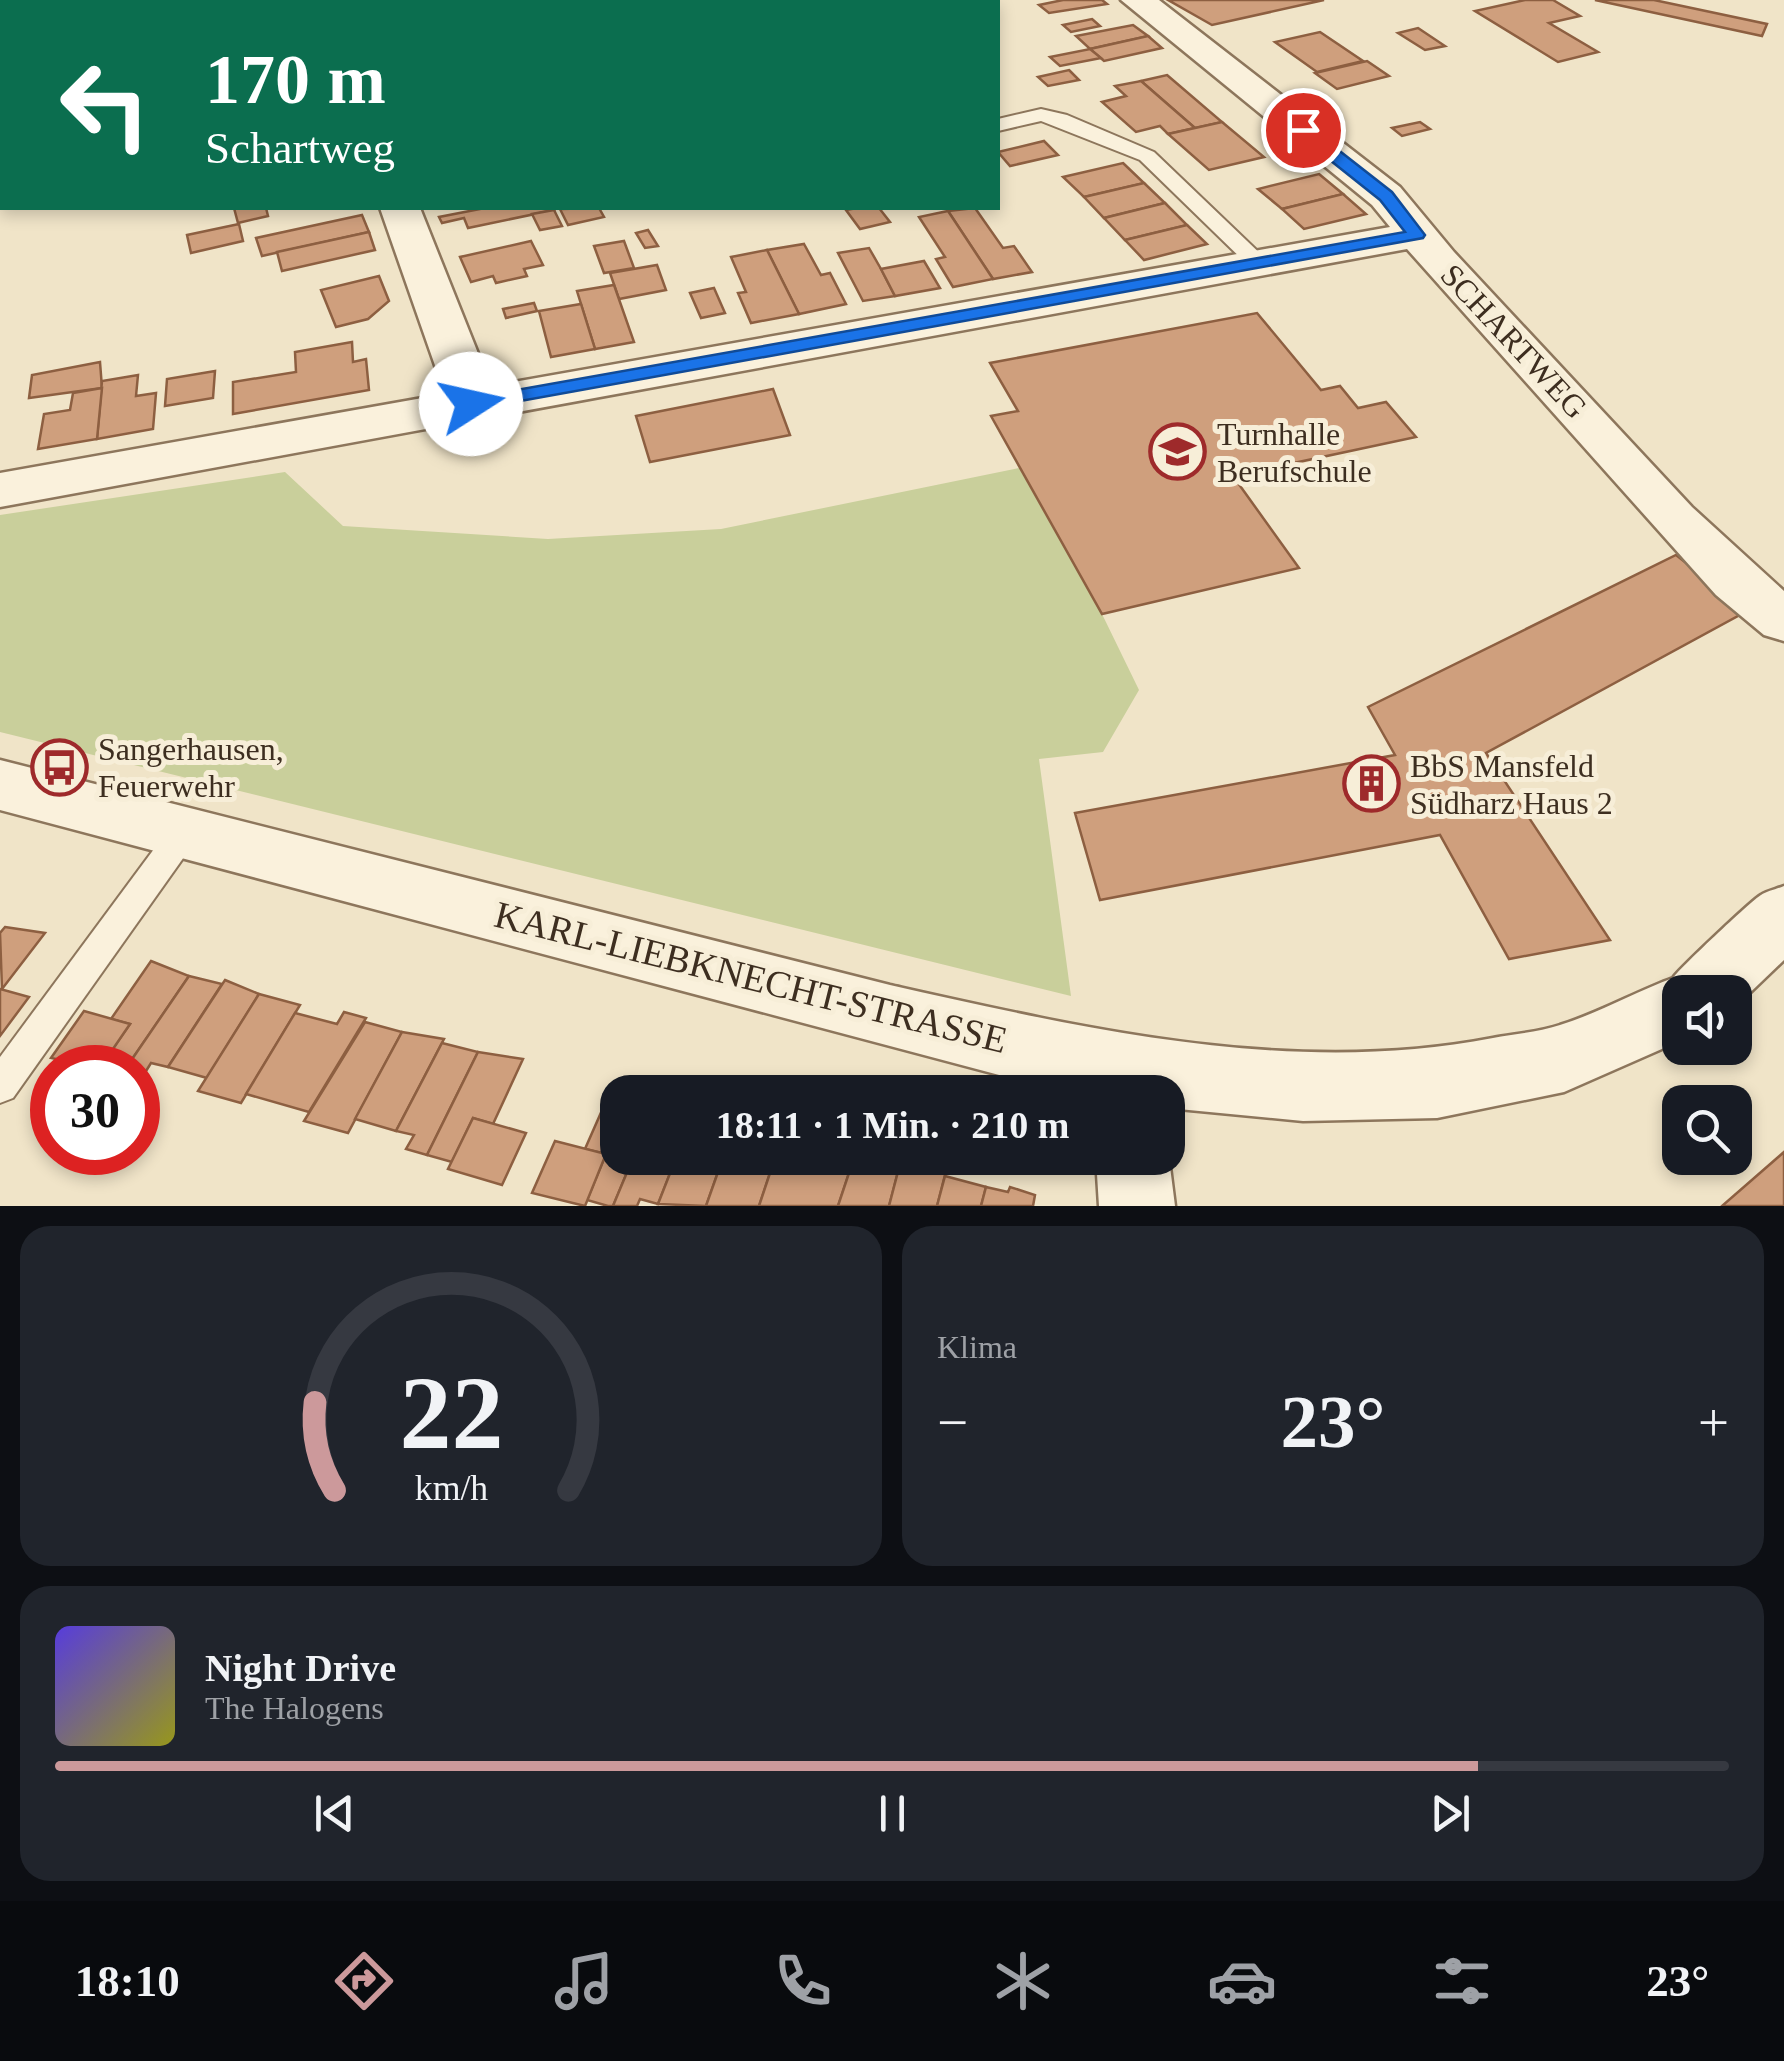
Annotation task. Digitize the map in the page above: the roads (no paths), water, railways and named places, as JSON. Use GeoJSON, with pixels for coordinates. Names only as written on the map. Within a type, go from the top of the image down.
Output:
{"type":"FeatureCollection","features":[{"type":"Feature","properties":{"kind":"street","name":"SCHARTWEG"},"geometry":{"type":"LineString","coordinates":[[1138,0],[1386,196],[1674,519],[1735,581],[1784,621]]}},
{"type":"Feature","properties":{"kind":"street"},"geometry":{"type":"LineString","coordinates":[[401,210],[466,380],[471,404]]}},
{"type":"Feature","properties":{"kind":"street"},"geometry":{"type":"LineString","coordinates":[[0,490],[1417,235]]}},
{"type":"Feature","properties":{"kind":"street","name":"KARL-LIEBKNECHT-STRASSE"},"geometry":{"type":"LineString","coordinates":[[0,785],[1043,1052],[1118,1075]]}},
{"type":"Feature","properties":{"kind":"street"},"geometry":{"type":"LineString","coordinates":[[1724,975],[1784,915]]}},
{"type":"Feature","properties":{"kind":"street","name":"KARL-LIEBKNECHT-STRASSE"},"geometry":{"type":"LineString","coordinates":[[1185,1082],[1327,1086],[1472,1080],[1518,1072],[1604,1045],[1662,1016]]}},
{"type":"Feature","properties":{"kind":"street"},"geometry":{"type":"LineString","coordinates":[[1134,1175],[1137,1206]]}},
{"type":"Feature","properties":{"kind":"lane"},"geometry":{"type":"LineString","coordinates":[[1000,126],[1041,116],[1060,119],[1148,156],[1258,262]]}},
{"type":"Feature","properties":{"kind":"lane"},"geometry":{"type":"LineString","coordinates":[[0,1086],[185,830]]}},
{"type":"Feature","properties":{"kind":"place","name":"Turnhalle Berufschule"},"geometry":{"type":"Point","coordinates":[1178,452]}},
{"type":"Feature","properties":{"kind":"place","name":"Sangerhausen, Feuerwehr"},"geometry":{"type":"Point","coordinates":[59,767]}},
{"type":"Feature","properties":{"kind":"place","name":"BbS Mansfeld Südharz Haus 2"},"geometry":{"type":"Point","coordinates":[1371,784]}}]}
